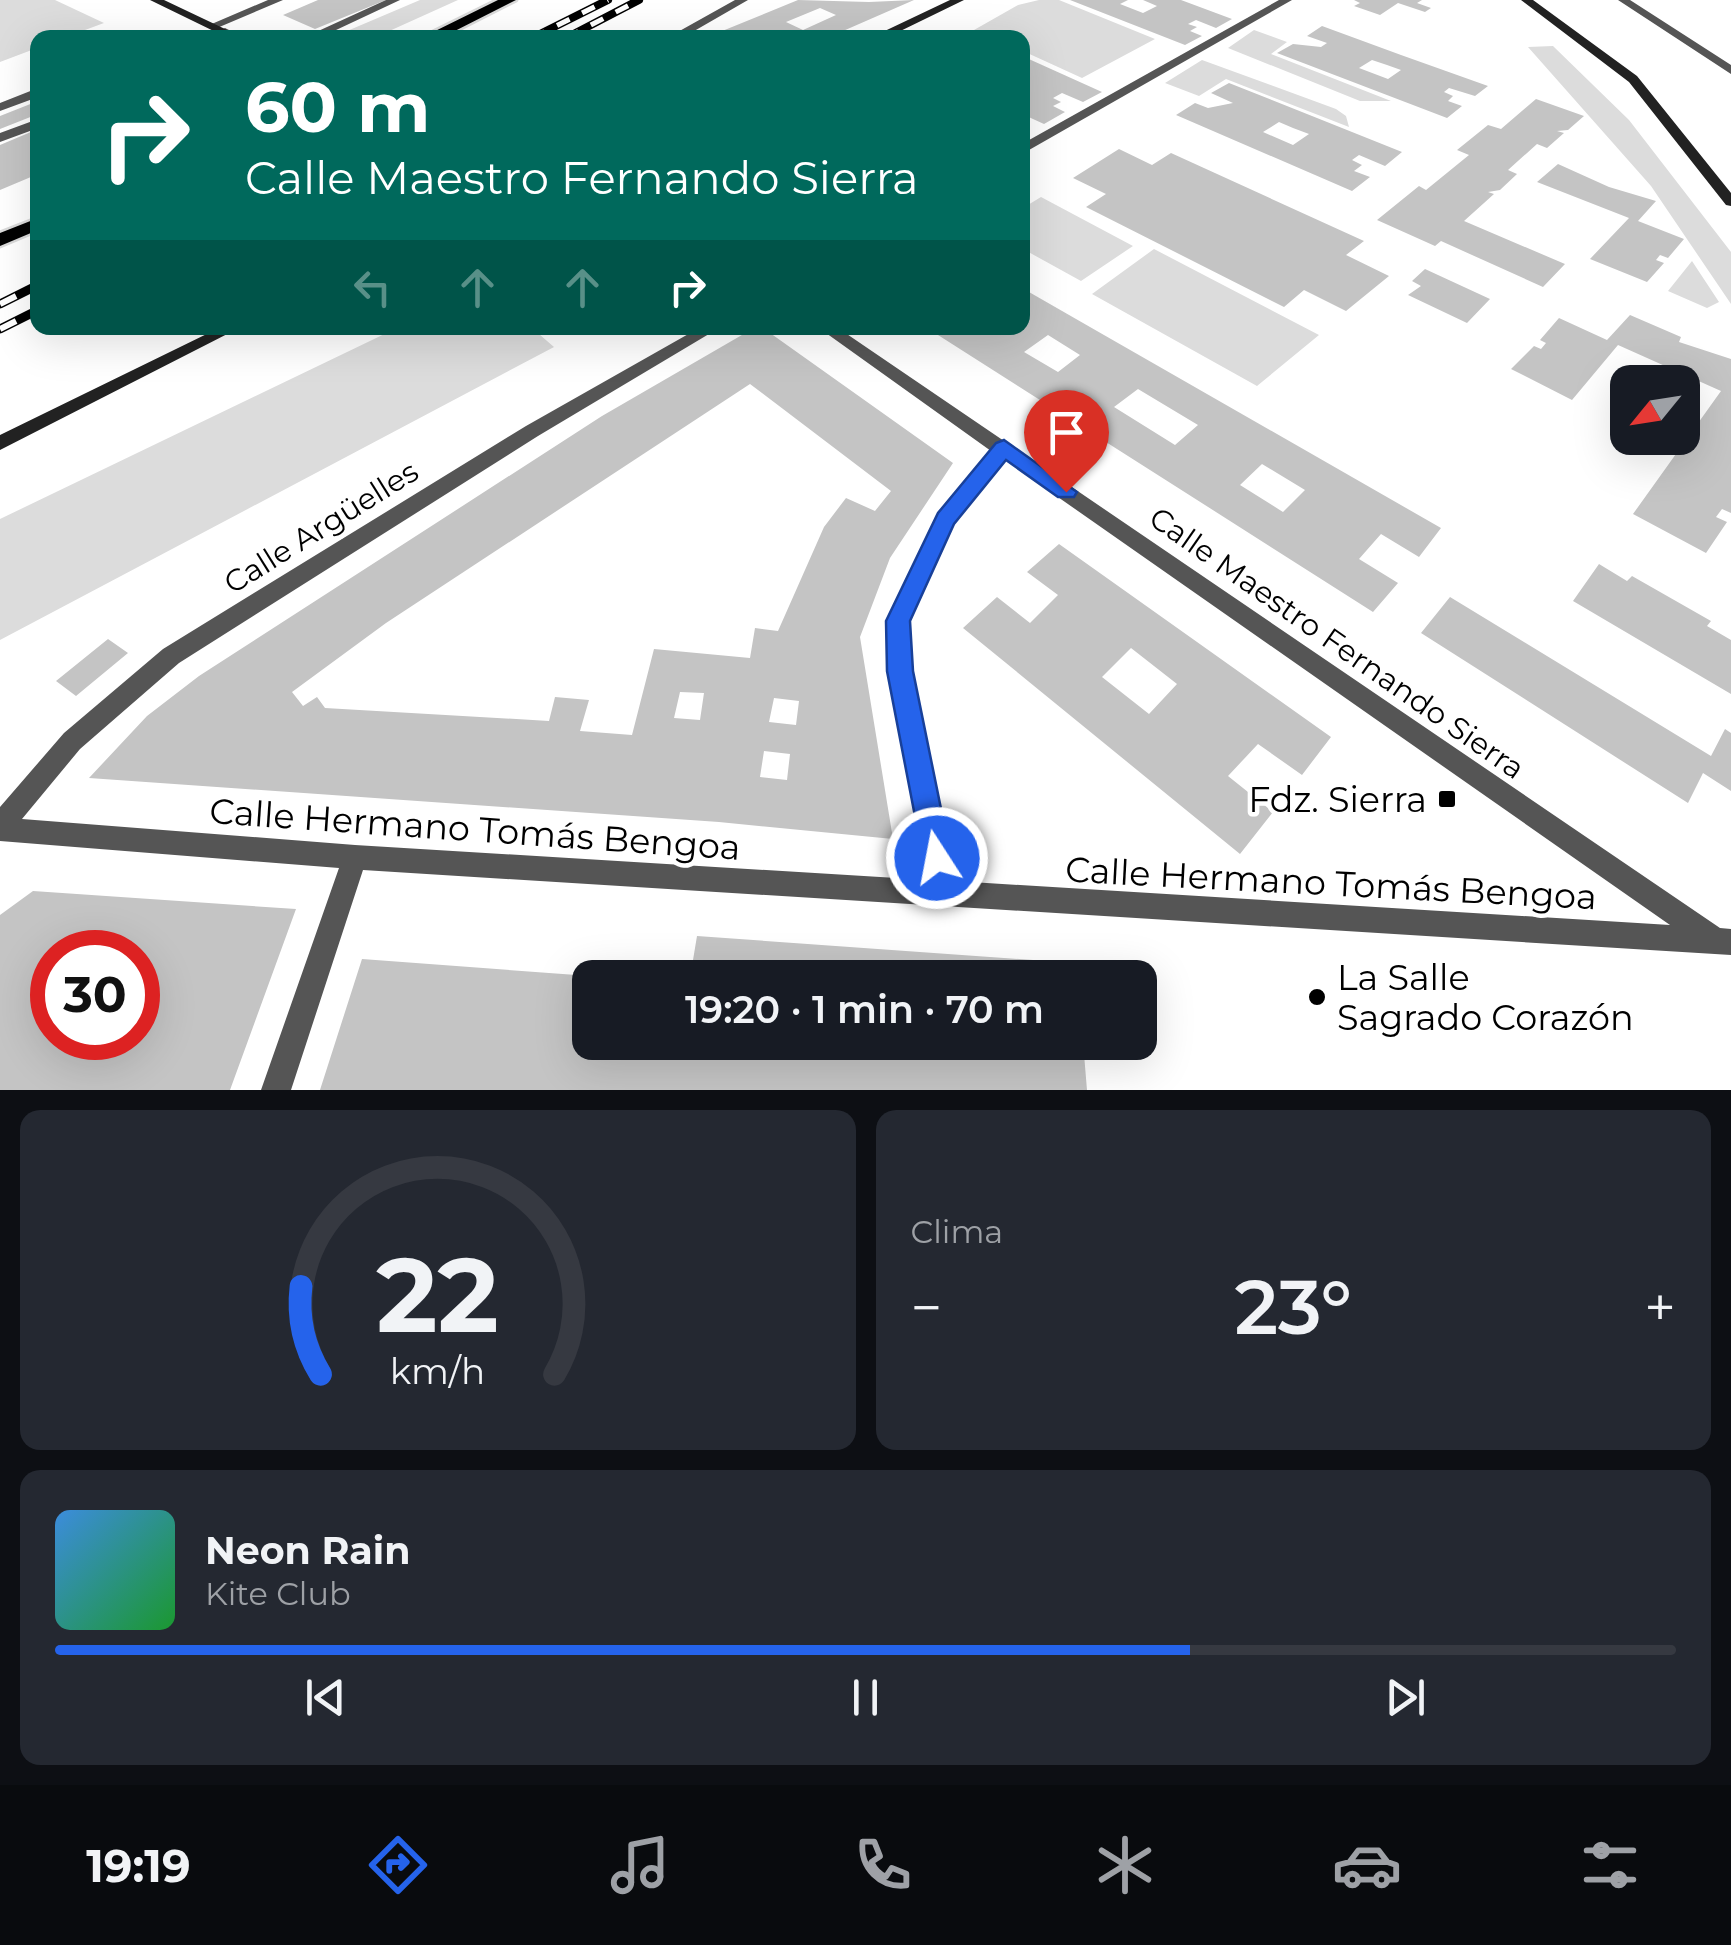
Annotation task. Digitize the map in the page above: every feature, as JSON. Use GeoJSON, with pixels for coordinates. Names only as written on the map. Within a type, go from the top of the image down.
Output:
{"type":"FeatureCollection","features":[{"type":"Feature","properties":{"kind":"main road"},"geometry":{"type":"LineString","coordinates":[[445,30],[509,0]]}},
{"type":"Feature","properties":{"kind":"main road"},"geometry":{"type":"LineString","coordinates":[[0,240],[30,226]]}},
{"type":"Feature","properties":{"kind":"street"},"geometry":{"type":"LineString","coordinates":[[156,0],[214,30]]}},
{"type":"Feature","properties":{"kind":"street"},"geometry":{"type":"LineString","coordinates":[[218,30],[278,0]]}},
{"type":"Feature","properties":{"kind":"street"},"geometry":{"type":"LineString","coordinates":[[326,30],[395,0]]}},
{"type":"Feature","properties":{"kind":"street"},"geometry":{"type":"LineString","coordinates":[[687,30],[743,0]]}},
{"type":"Feature","properties":{"kind":"street"},"geometry":{"type":"LineString","coordinates":[[893,30],[959,0]]}},
{"type":"Feature","properties":{"kind":"street"},"geometry":{"type":"LineString","coordinates":[[1030,145],[1287,0]]}},
{"type":"Feature","properties":{"kind":"street"},"geometry":{"type":"LineString","coordinates":[[1526,0],[1632,79],[1731,202]]}},
{"type":"Feature","properties":{"kind":"street"},"geometry":{"type":"LineString","coordinates":[[1623,0],[1731,70]]}},
{"type":"Feature","properties":{"kind":"street"},"geometry":{"type":"LineString","coordinates":[[0,107],[30,95]]}},
{"type":"Feature","properties":{"kind":"street"},"geometry":{"type":"LineString","coordinates":[[0,138],[30,126]]}},
{"type":"Feature","properties":{"kind":"street"},"geometry":{"type":"LineString","coordinates":[[0,443],[216,335]]}},
{"type":"Feature","properties":{"kind":"street","name":"Calle Argüelles"},"geometry":{"type":"LineString","coordinates":[[0,828],[72,741],[171,656],[516,441],[699,335]]}},
{"type":"Feature","properties":{"kind":"street","name":"Calle Maestro Fernando Sierra"},"geometry":{"type":"LineString","coordinates":[[837,335],[1723,941]]}},
{"type":"Feature","properties":{"kind":"street"},"geometry":{"type":"LineString","coordinates":[[944,895],[900,671],[898,621],[946,520],[1004,448]]}},
{"type":"Feature","properties":{"kind":"street","name":"Calle Hermano Tomás Bengoa"},"geometry":{"type":"LineString","coordinates":[[0,828],[355,858],[1723,941]]}},
{"type":"Feature","properties":{"kind":"street"},"geometry":{"type":"LineString","coordinates":[[276,1090],[355,858]]}},
{"type":"Feature","properties":{"kind":"shaded area"},"geometry":{"type":"Polygon","coordinates":[[[0,0],[55,0],[104,23],[85,30],[30,30],[30,51],[0,62],[0,0]]]}},
{"type":"Feature","properties":{"kind":"shaded area"},"geometry":{"type":"Polygon","coordinates":[[[420,0],[458,0],[392,30],[349,30],[420,0]]]}},
{"type":"Feature","properties":{"kind":"shaded area"},"geometry":{"type":"Polygon","coordinates":[[[1059,0],[1155,39],[1082,78],[1030,54],[1030,30],[974,30],[1018,5],[1059,0]]]}},
{"type":"Feature","properties":{"kind":"shaded area"},"geometry":{"type":"Polygon","coordinates":[[[1254,30],[1287,42],[1271,54],[1391,101],[1360,101],[1228,48],[1254,30]]]}},
{"type":"Feature","properties":{"kind":"shaded area"},"geometry":{"type":"Polygon","coordinates":[[[1553,46],[1629,120],[1731,252],[1731,304],[1651,186],[1528,47],[1553,46]]]}},
{"type":"Feature","properties":{"kind":"shaded area"},"geometry":{"type":"Polygon","coordinates":[[[1202,60],[1336,109],[1346,116],[1349,127],[1226,79],[1199,96],[1165,83],[1202,60]]]}},
{"type":"Feature","properties":{"kind":"shaded area"},"geometry":{"type":"Polygon","coordinates":[[[1041,197],[1133,246],[1081,281],[1030,253],[1030,204],[1041,197]]]}},
{"type":"Feature","properties":{"kind":"shaded area"},"geometry":{"type":"Polygon","coordinates":[[[1154,249],[1319,335],[1257,386],[1092,294],[1154,249]]]}},
{"type":"Feature","properties":{"kind":"shaded area"},"geometry":{"type":"Polygon","coordinates":[[[1692,261],[1719,302],[1707,308],[1668,291],[1692,261]]]}},
{"type":"Feature","properties":{"kind":"shaded area"},"geometry":{"type":"Polygon","coordinates":[[[382,335],[540,335],[554,347],[0,640],[0,519],[382,335]]]}},
{"type":"Feature","properties":{"kind":"building"},"geometry":{"type":"Polygon","coordinates":[[[318,0],[386,0],[315,29],[283,15],[318,0]]]}},
{"type":"Feature","properties":{"kind":"building"},"geometry":{"type":"Polygon","coordinates":[[[798,0],[914,0],[845,30],[803,30],[725,30],[798,0]],[[820,8],[786,22],[803,30],[836,15],[820,8]]]}},
{"type":"Feature","properties":{"kind":"building"},"geometry":{"type":"Polygon","coordinates":[[[1070,0],[1128,0],[1120,4],[1143,13],[1157,6],[1143,0],[1181,0],[1232,19],[1216,28],[1196,20],[1188,24],[1197,27],[1190,31],[1202,36],[1185,45],[1070,0]]]}},
{"type":"Feature","properties":{"kind":"building"},"geometry":{"type":"Polygon","coordinates":[[[1354,0],[1422,0],[1417,3],[1431,8],[1425,12],[1398,3],[1380,15],[1354,6],[1360,3],[1354,0]]]}},
{"type":"Feature","properties":{"kind":"building"},"geometry":{"type":"Polygon","coordinates":[[[1322,26],[1488,86],[1475,96],[1449,88],[1444,92],[1453,96],[1448,101],[1462,106],[1447,118],[1277,53],[1293,44],[1321,47],[1327,43],[1307,36],[1322,26]],[[1372,60],[1359,68],[1388,79],[1401,70],[1372,60]]]}},
{"type":"Feature","properties":{"kind":"building"},"geometry":{"type":"Polygon","coordinates":[[[1030,60],[1102,92],[1083,102],[1062,93],[1053,98],[1061,102],[1053,106],[1065,112],[1044,124],[1030,118],[1030,60]]]}},
{"type":"Feature","properties":{"kind":"building"},"geometry":{"type":"Polygon","coordinates":[[[1229,83],[1402,152],[1385,166],[1359,155],[1352,160],[1362,165],[1354,171],[1370,177],[1352,191],[1176,115],[1195,103],[1208,108],[1233,103],[1211,93],[1229,83]],[[1279,122],[1263,132],[1293,145],[1309,134],[1279,122]]]}},
{"type":"Feature","properties":{"kind":"building"},"geometry":{"type":"Polygon","coordinates":[[[1536,99],[1584,116],[1568,130],[1557,131],[1564,133],[1547,148],[1537,144],[1508,170],[1517,174],[1500,190],[1488,192],[1494,194],[1464,221],[1565,264],[1543,287],[1441,241],[1435,246],[1377,220],[1419,186],[1426,190],[1469,155],[1457,150],[1488,125],[1501,129],[1536,99]]]}},
{"type":"Feature","properties":{"kind":"building"},"geometry":{"type":"Polygon","coordinates":[[[30,104],[30,117],[0,129],[0,116],[30,104]]]}},
{"type":"Feature","properties":{"kind":"building"},"geometry":{"type":"Polygon","coordinates":[[[30,132],[30,177],[0,190],[0,145],[30,132]]]}},
{"type":"Feature","properties":{"kind":"building"},"geometry":{"type":"Polygon","coordinates":[[[1119,149],[1152,165],[1171,153],[1364,241],[1346,255],[1389,276],[1346,311],[1304,290],[1284,307],[1086,207],[1106,194],[1073,178],[1119,149]]]}},
{"type":"Feature","properties":{"kind":"building"},"geometry":{"type":"Polygon","coordinates":[[[1558,164],[1609,187],[1656,201],[1638,221],[1684,239],[1668,258],[1660,255],[1656,260],[1664,263],[1647,282],[1590,259],[1629,218],[1537,182],[1558,164]]]}},
{"type":"Feature","properties":{"kind":"building"},"geometry":{"type":"Polygon","coordinates":[[[1425,269],[1490,299],[1467,323],[1408,295],[1421,286],[1412,281],[1425,269]]]}},
{"type":"Feature","properties":{"kind":"building"},"geometry":{"type":"Polygon","coordinates":[[[1030,293],[1441,528],[1419,557],[1381,534],[1359,559],[1398,583],[1373,612],[938,335],[1030,335],[1030,293]],[[1048,335],[1024,352],[1058,372],[1080,355],[1048,335]],[[1138,389],[1114,407],[1175,445],[1198,425],[1138,389]],[[1262,464],[1240,485],[1283,512],[1305,490],[1262,464]]]}},
{"type":"Feature","properties":{"kind":"building"},"geometry":{"type":"Polygon","coordinates":[[[1630,315],[1681,337],[1679,342],[1731,359],[1731,513],[1722,509],[1716,517],[1727,522],[1706,553],[1633,514],[1675,455],[1700,455],[1700,420],[1721,391],[1700,382],[1700,365],[1663,365],[1618,345],[1572,400],[1511,369],[1534,346],[1541,349],[1546,343],[1540,340],[1559,318],[1607,340],[1630,315]]]}},
{"type":"Feature","properties":{"kind":"building"},"geometry":{"type":"Polygon","coordinates":[[[742,335],[773,335],[953,463],[890,558],[860,637],[893,839],[719,822],[89,778],[147,716],[199,676],[602,416],[742,335]],[[750,384],[386,623],[292,692],[303,706],[317,697],[325,708],[549,721],[555,697],[589,700],[580,731],[632,735],[654,649],[750,658],[755,628],[778,631],[824,527],[846,498],[875,511],[891,491],[750,384]],[[680,692],[674,718],[700,720],[704,693],[680,692]],[[774,698],[769,722],[796,725],[799,701],[774,698]],[[764,751],[760,777],[787,780],[790,754],[764,751]]]}},
{"type":"Feature","properties":{"kind":"building"},"geometry":{"type":"Polygon","coordinates":[[[1059,544],[1331,737],[1302,775],[1258,744],[1228,776],[1273,812],[1240,854],[963,628],[997,597],[1030,623],[1058,595],[1027,572],[1059,544]],[[1131,648],[1102,677],[1149,714],[1177,684],[1131,648]]]}},
{"type":"Feature","properties":{"kind":"building"},"geometry":{"type":"Polygon","coordinates":[[[1599,564],[1627,581],[1632,576],[1711,621],[1707,626],[1731,640],[1731,694],[1573,601],[1599,564]]]}},
{"type":"Feature","properties":{"kind":"building"},"geometry":{"type":"Polygon","coordinates":[[[1450,597],[1711,756],[1725,729],[1731,733],[1731,791],[1703,773],[1688,803],[1421,633],[1450,597]]]}},
{"type":"Feature","properties":{"kind":"building"},"geometry":{"type":"Polygon","coordinates":[[[108,639],[128,653],[76,696],[56,681],[108,639]]]}},
{"type":"Feature","properties":{"kind":"building"},"geometry":{"type":"Polygon","coordinates":[[[33,891],[296,909],[230,1090],[0,1090],[0,915],[33,891]]]}},
{"type":"Feature","properties":{"kind":"building"},"geometry":{"type":"Polygon","coordinates":[[[697,936],[1033,960],[693,960],[697,936]]]}},
{"type":"Feature","properties":{"kind":"building"},"geometry":{"type":"Polygon","coordinates":[[[362,959],[572,975],[572,1060],[1084,1060],[1087,1090],[320,1090],[362,959]]]}},
{"type":"Feature","properties":{"kind":"railway"},"geometry":{"type":"LineString","coordinates":[[548,30],[608,0]]}},
{"type":"Feature","properties":{"kind":"railway"},"geometry":{"type":"LineString","coordinates":[[581,30],[639,0]]}},
{"type":"Feature","properties":{"kind":"railway"},"geometry":{"type":"LineString","coordinates":[[0,304],[30,289]]}},
{"type":"Feature","properties":{"kind":"railway"},"geometry":{"type":"LineString","coordinates":[[0,329],[30,314]]}},
{"type":"Feature","properties":{"kind":"place","name":"Fdz. Sierra"},"geometry":{"type":"Point","coordinates":[1447,799]}},
{"type":"Feature","properties":{"kind":"place","name":"La Salle Sagrado Corazón"},"geometry":{"type":"Point","coordinates":[1317,997]}},
{"type":"Feature","properties":{"kind":"route"},"geometry":{"type":"LineString","coordinates":[[937,858],[900,671],[898,621],[924,558],[946,520],[1004,448],[1066,492]]}}]}
